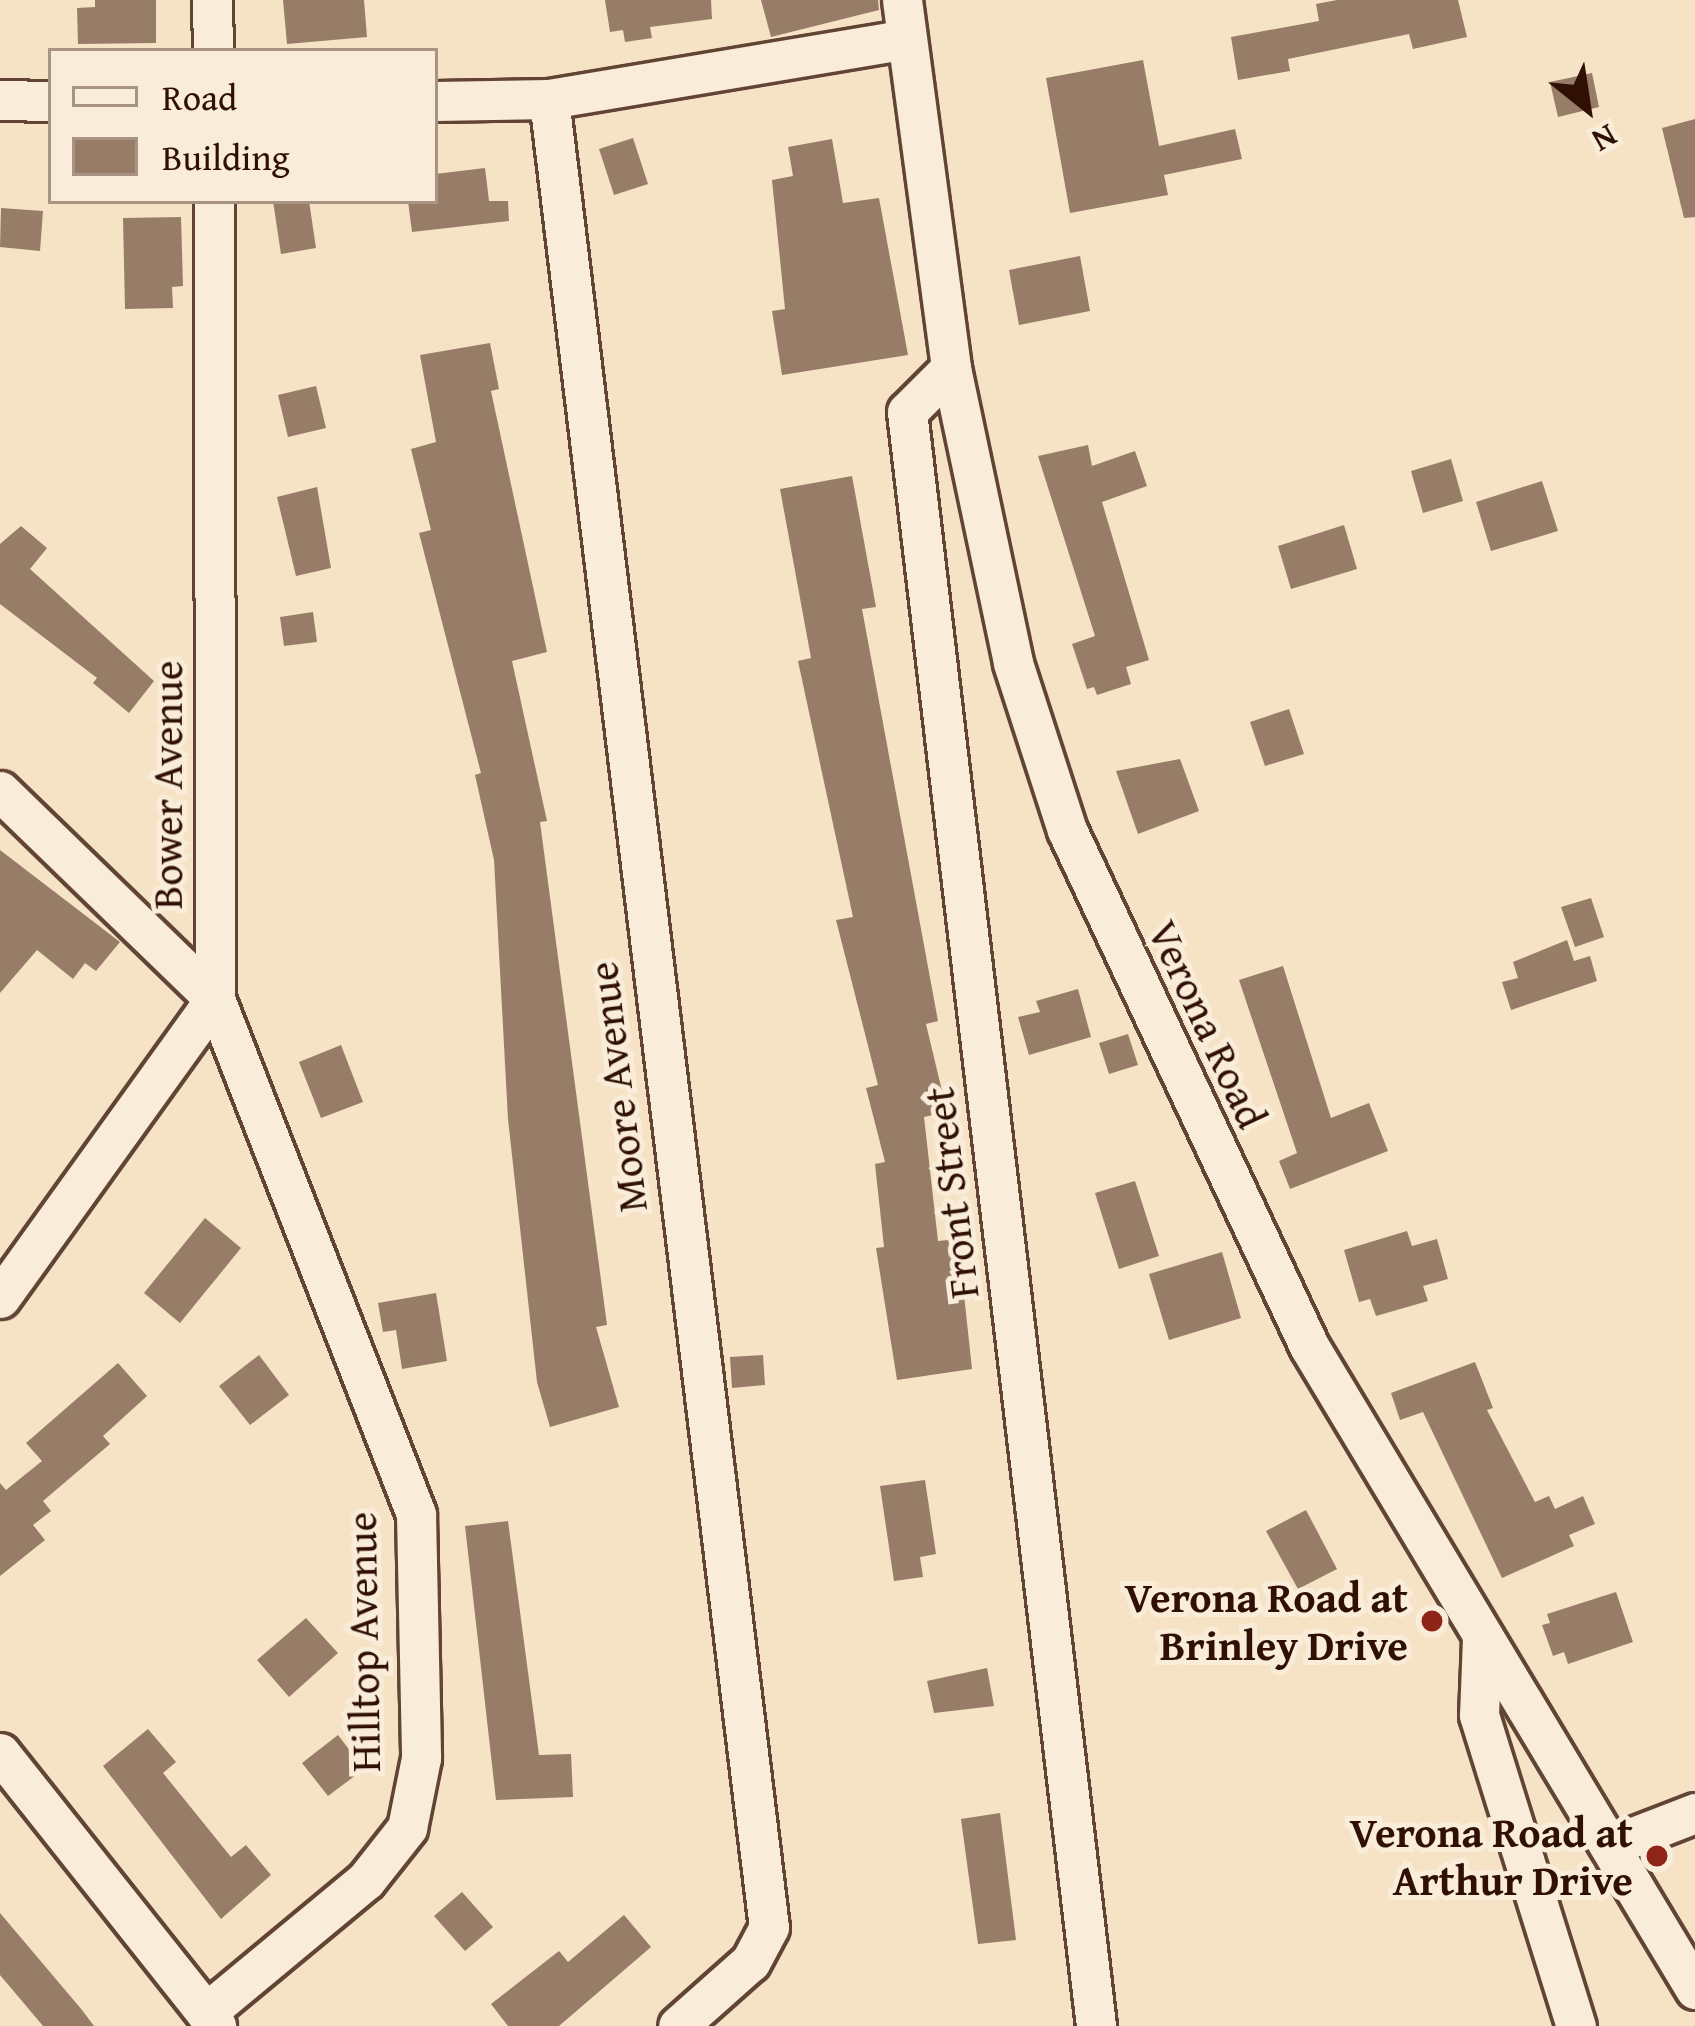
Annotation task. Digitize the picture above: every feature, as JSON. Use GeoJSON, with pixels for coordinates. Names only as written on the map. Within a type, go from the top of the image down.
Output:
{"type":"FeatureCollection","features":[{"type":"Feature","properties":{"kind":"street"},"geometry":{"type":"LineString","coordinates":[[212,0],[213,48]]}},
{"type":"Feature","properties":{"kind":"street"},"geometry":{"type":"LineString","coordinates":[[438,101],[548,100],[904,20]]}},
{"type":"Feature","properties":{"kind":"street","name":"Verona Road"},"geometry":{"type":"LineString","coordinates":[[904,20],[951,368],[1012,663],[1067,830],[1309,1346],[1695,1988]]}},
{"type":"Feature","properties":{"kind":"street"},"geometry":{"type":"LineString","coordinates":[[0,100],[48,101]]}},
{"type":"Feature","properties":{"kind":"street","name":"Moore Avenue"},"geometry":{"type":"LineString","coordinates":[[548,100],[769,1927],[750,1962],[678,2026]]}},
{"type":"Feature","properties":{"kind":"street","name":"Bower Avenue"},"geometry":{"type":"LineString","coordinates":[[214,204],[215,999]]}},
{"type":"Feature","properties":{"kind":"street","name":"Front Street"},"geometry":{"type":"LineString","coordinates":[[951,368],[907,412],[1096,2026]]}},
{"type":"Feature","properties":{"kind":"street"},"geometry":{"type":"LineString","coordinates":[[0,791],[215,999],[0,1298]]}},
{"type":"Feature","properties":{"kind":"street","name":"Hilltop Avenue"},"geometry":{"type":"LineString","coordinates":[[211,2020],[366,1880],[407,1828],[422,1758],[416,1514],[215,999]]}},
{"type":"Feature","properties":{"kind":"street"},"geometry":{"type":"LineString","coordinates":[[1482,1638],[1479,1714],[1576,2026]]}},
{"type":"Feature","properties":{"kind":"street"},"geometry":{"type":"LineString","coordinates":[[0,1753],[211,2020]]}},
{"type":"Feature","properties":{"kind":"street"},"geometry":{"type":"LineString","coordinates":[[1610,1846],[1695,1813]]}},
{"type":"Feature","properties":{"kind":"building"},"geometry":{"type":"Polygon","coordinates":[[[95,0],[156,0],[156,43],[78,44],[77,8],[95,7],[95,0]]]}},
{"type":"Feature","properties":{"kind":"building"},"geometry":{"type":"Polygon","coordinates":[[[283,0],[364,0],[367,37],[287,44],[283,0]]]}},
{"type":"Feature","properties":{"kind":"building"},"geometry":{"type":"Polygon","coordinates":[[[605,0],[711,0],[712,19],[650,27],[652,38],[625,42],[623,30],[610,32],[605,0]]]}},
{"type":"Feature","properties":{"kind":"building"},"geometry":{"type":"Polygon","coordinates":[[[761,0],[878,0],[879,10],[771,37],[761,0]]]}},
{"type":"Feature","properties":{"kind":"building"},"geometry":{"type":"Polygon","coordinates":[[[1458,0],[1467,37],[1413,49],[1409,34],[1288,59],[1290,71],[1238,80],[1231,37],[1319,21],[1316,4],[1458,0]]]}},
{"type":"Feature","properties":{"kind":"building"},"geometry":{"type":"Polygon","coordinates":[[[1143,60],[1159,146],[1235,129],[1242,159],[1164,175],[1168,195],[1070,213],[1046,78],[1143,60]]]}},
{"type":"Feature","properties":{"kind":"building"},"geometry":{"type":"Polygon","coordinates":[[[1592,73],[1599,107],[1558,117],[1550,82],[1592,73]]]}},
{"type":"Feature","properties":{"kind":"building"},"geometry":{"type":"Polygon","coordinates":[[[1695,119],[1695,217],[1684,218],[1662,128],[1695,119]]]}},
{"type":"Feature","properties":{"kind":"building"},"geometry":{"type":"Polygon","coordinates":[[[633,138],[648,184],[614,195],[599,149],[633,138]]]}},
{"type":"Feature","properties":{"kind":"building"},"geometry":{"type":"Polygon","coordinates":[[[832,139],[843,203],[879,198],[908,355],[782,375],[772,311],[785,309],[772,180],[793,176],[788,147],[832,139]]]}},
{"type":"Feature","properties":{"kind":"building"},"geometry":{"type":"Polygon","coordinates":[[[485,168],[489,201],[508,201],[509,221],[412,232],[408,204],[438,204],[438,174],[485,168]]]}},
{"type":"Feature","properties":{"kind":"building"},"geometry":{"type":"Polygon","coordinates":[[[273,204],[309,204],[316,248],[281,254],[273,204]]]}},
{"type":"Feature","properties":{"kind":"building"},"geometry":{"type":"Polygon","coordinates":[[[1,208],[43,211],[40,251],[0,247],[1,208]]]}},
{"type":"Feature","properties":{"kind":"building"},"geometry":{"type":"Polygon","coordinates":[[[181,217],[183,286],[172,287],[173,308],[125,309],[123,218],[181,217]]]}},
{"type":"Feature","properties":{"kind":"building"},"geometry":{"type":"Polygon","coordinates":[[[1080,256],[1090,311],[1019,325],[1009,270],[1080,256]]]}},
{"type":"Feature","properties":{"kind":"building"},"geometry":{"type":"Polygon","coordinates":[[[490,343],[499,389],[491,391],[547,652],[512,661],[547,821],[540,822],[607,1325],[596,1327],[619,1407],[550,1427],[537,1382],[508,1119],[494,860],[475,775],[481,773],[419,533],[431,530],[411,449],[436,442],[420,355],[490,343]]]}},
{"type":"Feature","properties":{"kind":"building"},"geometry":{"type":"Polygon","coordinates":[[[316,386],[326,428],[288,437],[278,395],[316,386]]]}},
{"type":"Feature","properties":{"kind":"building"},"geometry":{"type":"Polygon","coordinates":[[[1088,445],[1092,466],[1135,451],[1147,486],[1102,502],[1149,660],[1126,667],[1131,684],[1097,695],[1094,687],[1087,689],[1072,644],[1095,636],[1038,456],[1088,445]]]}},
{"type":"Feature","properties":{"kind":"building"},"geometry":{"type":"Polygon","coordinates":[[[1451,459],[1463,501],[1423,513],[1411,471],[1451,459]]]}},
{"type":"Feature","properties":{"kind":"building"},"geometry":{"type":"Polygon","coordinates":[[[852,476],[876,607],[862,609],[938,1021],[926,1024],[947,1112],[924,1117],[938,1241],[958,1239],[972,1369],[897,1380],[876,1248],[884,1247],[875,1164],[885,1162],[866,1088],[878,1085],[836,920],[853,917],[798,661],[811,658],[780,489],[852,476]]]}},
{"type":"Feature","properties":{"kind":"building"},"geometry":{"type":"Polygon","coordinates":[[[1542,481],[1558,531],[1491,551],[1476,502],[1542,481]]]}},
{"type":"Feature","properties":{"kind":"building"},"geometry":{"type":"Polygon","coordinates":[[[317,487],[331,568],[296,576],[277,497],[317,487]]]}},
{"type":"Feature","properties":{"kind":"building"},"geometry":{"type":"Polygon","coordinates":[[[1344,525],[1357,569],[1291,589],[1278,546],[1344,525]]]}},
{"type":"Feature","properties":{"kind":"building"},"geometry":{"type":"Polygon","coordinates":[[[21,526],[47,548],[30,569],[154,681],[129,713],[93,683],[97,678],[0,604],[0,544],[21,526]]]}},
{"type":"Feature","properties":{"kind":"building"},"geometry":{"type":"Polygon","coordinates":[[[313,612],[317,642],[284,646],[280,617],[313,612]]]}},
{"type":"Feature","properties":{"kind":"building"},"geometry":{"type":"Polygon","coordinates":[[[1289,709],[1304,754],[1265,766],[1250,722],[1289,709]]]}},
{"type":"Feature","properties":{"kind":"building"},"geometry":{"type":"Polygon","coordinates":[[[1180,759],[1199,811],[1138,834],[1116,771],[1180,759]]]}},
{"type":"Feature","properties":{"kind":"building"},"geometry":{"type":"Polygon","coordinates":[[[0,850],[120,942],[96,971],[85,963],[73,979],[37,950],[0,993],[0,850]]]}},
{"type":"Feature","properties":{"kind":"building"},"geometry":{"type":"Polygon","coordinates":[[[1591,898],[1604,937],[1575,947],[1561,907],[1591,898]]]}},
{"type":"Feature","properties":{"kind":"building"},"geometry":{"type":"Polygon","coordinates":[[[1567,940],[1574,961],[1590,956],[1597,981],[1511,1010],[1502,982],[1518,978],[1513,962],[1567,940]]]}},
{"type":"Feature","properties":{"kind":"building"},"geometry":{"type":"Polygon","coordinates":[[[1283,966],[1331,1118],[1369,1103],[1388,1151],[1290,1189],[1279,1161],[1297,1153],[1239,980],[1283,966]]]}},
{"type":"Feature","properties":{"kind":"building"},"geometry":{"type":"Polygon","coordinates":[[[1078,989],[1091,1037],[1029,1055],[1018,1017],[1040,1012],[1036,1001],[1078,989]]]}},
{"type":"Feature","properties":{"kind":"building"},"geometry":{"type":"Polygon","coordinates":[[[1128,1034],[1138,1065],[1109,1074],[1099,1043],[1128,1034]]]}},
{"type":"Feature","properties":{"kind":"building"},"geometry":{"type":"Polygon","coordinates":[[[341,1045],[363,1102],[321,1118],[299,1062],[341,1045]]]}},
{"type":"Feature","properties":{"kind":"building"},"geometry":{"type":"Polygon","coordinates":[[[1135,1181],[1159,1256],[1119,1269],[1095,1193],[1135,1181]]]}},
{"type":"Feature","properties":{"kind":"building"},"geometry":{"type":"Polygon","coordinates":[[[205,1218],[241,1248],[180,1323],[144,1293],[205,1218]]]}},
{"type":"Feature","properties":{"kind":"building"},"geometry":{"type":"Polygon","coordinates":[[[1407,1231],[1412,1246],[1437,1239],[1448,1279],[1423,1286],[1428,1301],[1376,1316],[1370,1299],[1359,1302],[1344,1250],[1407,1231]]]}},
{"type":"Feature","properties":{"kind":"building"},"geometry":{"type":"Polygon","coordinates":[[[1222,1252],[1241,1318],[1169,1340],[1149,1274],[1222,1252]]]}},
{"type":"Feature","properties":{"kind":"building"},"geometry":{"type":"Polygon","coordinates":[[[436,1293],[447,1361],[402,1369],[396,1330],[383,1332],[378,1303],[436,1293]]]}},
{"type":"Feature","properties":{"kind":"building"},"geometry":{"type":"Polygon","coordinates":[[[259,1355],[289,1395],[250,1425],[219,1386],[259,1355]]]}},
{"type":"Feature","properties":{"kind":"building"},"geometry":{"type":"Polygon","coordinates":[[[763,1355],[765,1385],[732,1388],[730,1357],[763,1355]]]}},
{"type":"Feature","properties":{"kind":"building"},"geometry":{"type":"Polygon","coordinates":[[[1475,1362],[1493,1408],[1487,1410],[1535,1502],[1549,1496],[1555,1509],[1583,1496],[1595,1524],[1569,1535],[1574,1546],[1502,1578],[1423,1412],[1400,1420],[1391,1393],[1475,1362]]]}},
{"type":"Feature","properties":{"kind":"building"},"geometry":{"type":"Polygon","coordinates":[[[118,1363],[147,1396],[103,1436],[110,1444],[43,1501],[51,1511],[33,1525],[45,1540],[0,1576],[0,1483],[6,1490],[42,1461],[26,1443],[118,1363]]]}},
{"type":"Feature","properties":{"kind":"building"},"geometry":{"type":"Polygon","coordinates":[[[925,1480],[936,1554],[920,1557],[923,1577],[894,1581],[880,1486],[925,1480]]]}},
{"type":"Feature","properties":{"kind":"building"},"geometry":{"type":"Polygon","coordinates":[[[1306,1510],[1337,1569],[1298,1589],[1266,1531],[1306,1510]]]}},
{"type":"Feature","properties":{"kind":"building"},"geometry":{"type":"Polygon","coordinates":[[[508,1521],[539,1755],[571,1754],[573,1797],[496,1800],[465,1526],[508,1521]]]}},
{"type":"Feature","properties":{"kind":"building"},"geometry":{"type":"Polygon","coordinates":[[[1616,1592],[1633,1642],[1568,1664],[1564,1652],[1553,1656],[1542,1625],[1550,1623],[1547,1614],[1616,1592]]]}},
{"type":"Feature","properties":{"kind":"building"},"geometry":{"type":"Polygon","coordinates":[[[306,1618],[338,1653],[289,1697],[257,1660],[306,1618]]]}},
{"type":"Feature","properties":{"kind":"building"},"geometry":{"type":"Polygon","coordinates":[[[987,1668],[994,1706],[934,1713],[927,1681],[987,1668]]]}},
{"type":"Feature","properties":{"kind":"building"},"geometry":{"type":"Polygon","coordinates":[[[148,1729],[176,1762],[163,1773],[231,1857],[246,1845],[271,1875],[221,1919],[103,1766],[148,1729]]]}},
{"type":"Feature","properties":{"kind":"building"},"geometry":{"type":"Polygon","coordinates":[[[338,1735],[364,1769],[328,1796],[302,1763],[338,1735]]]}},
{"type":"Feature","properties":{"kind":"building"},"geometry":{"type":"Polygon","coordinates":[[[1000,1813],[1016,1940],[978,1944],[961,1819],[1000,1813]]]}},
{"type":"Feature","properties":{"kind":"building"},"geometry":{"type":"Polygon","coordinates":[[[462,1892],[493,1927],[465,1951],[434,1916],[462,1892]]]}},
{"type":"Feature","properties":{"kind":"building"},"geometry":{"type":"Polygon","coordinates":[[[0,1913],[94,2026],[43,2026],[0,1975],[0,1913]]]}},
{"type":"Feature","properties":{"kind":"building"},"geometry":{"type":"Polygon","coordinates":[[[624,1915],[651,1947],[559,2026],[508,2026],[491,2004],[559,1951],[568,1962],[624,1915]]]}},
{"type":"Feature","properties":{"kind":"place","name":"Verona Road at Brinley Drive"},"geometry":{"type":"Point","coordinates":[1432,1621]}},
{"type":"Feature","properties":{"kind":"place","name":"Verona Road at Arthur Drive"},"geometry":{"type":"Point","coordinates":[1657,1856]}}]}
